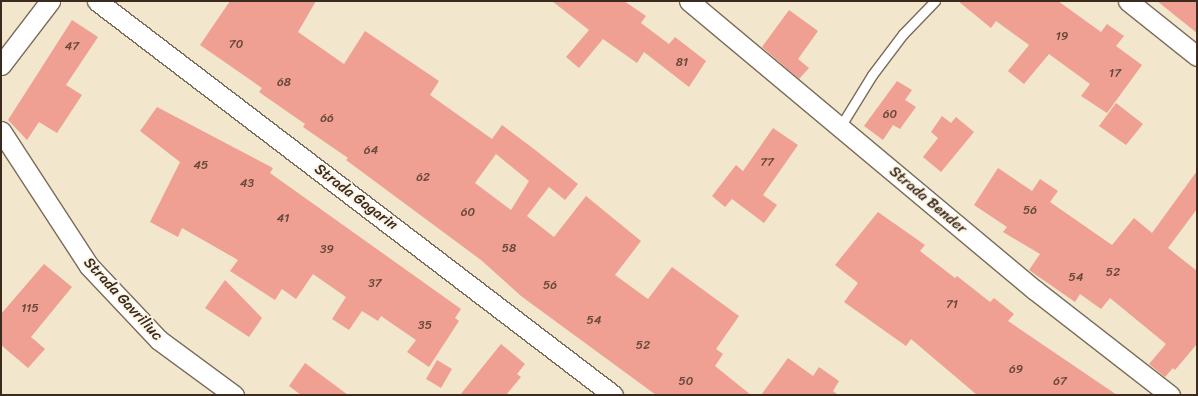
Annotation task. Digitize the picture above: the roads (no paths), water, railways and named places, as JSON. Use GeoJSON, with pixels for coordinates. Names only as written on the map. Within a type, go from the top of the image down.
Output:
{"type":"FeatureCollection","features":[{"type":"Feature","properties":{"kind":"street"},"geometry":{"type":"LineString","coordinates":[[1,65],[50,1]]}},
{"type":"Feature","properties":{"kind":"street","name":"Strada Gagarin"},"geometry":{"type":"LineString","coordinates":[[97,1],[613,395]]}},
{"type":"Feature","properties":{"kind":"street","name":"Strada Bender"},"geometry":{"type":"LineString","coordinates":[[689,1],[1035,290],[1170,395]]}},
{"type":"Feature","properties":{"kind":"street"},"geometry":{"type":"LineString","coordinates":[[1128,1],[1197,56]]}},
{"type":"Feature","properties":{"kind":"street","name":"Strada Gavriliuc"},"geometry":{"type":"LineString","coordinates":[[1,131],[89,266],[159,340],[234,395]]}},
{"type":"Feature","properties":{"kind":"lane"},"geometry":{"type":"LineString","coordinates":[[840,127],[893,47],[935,1]]}}]}
